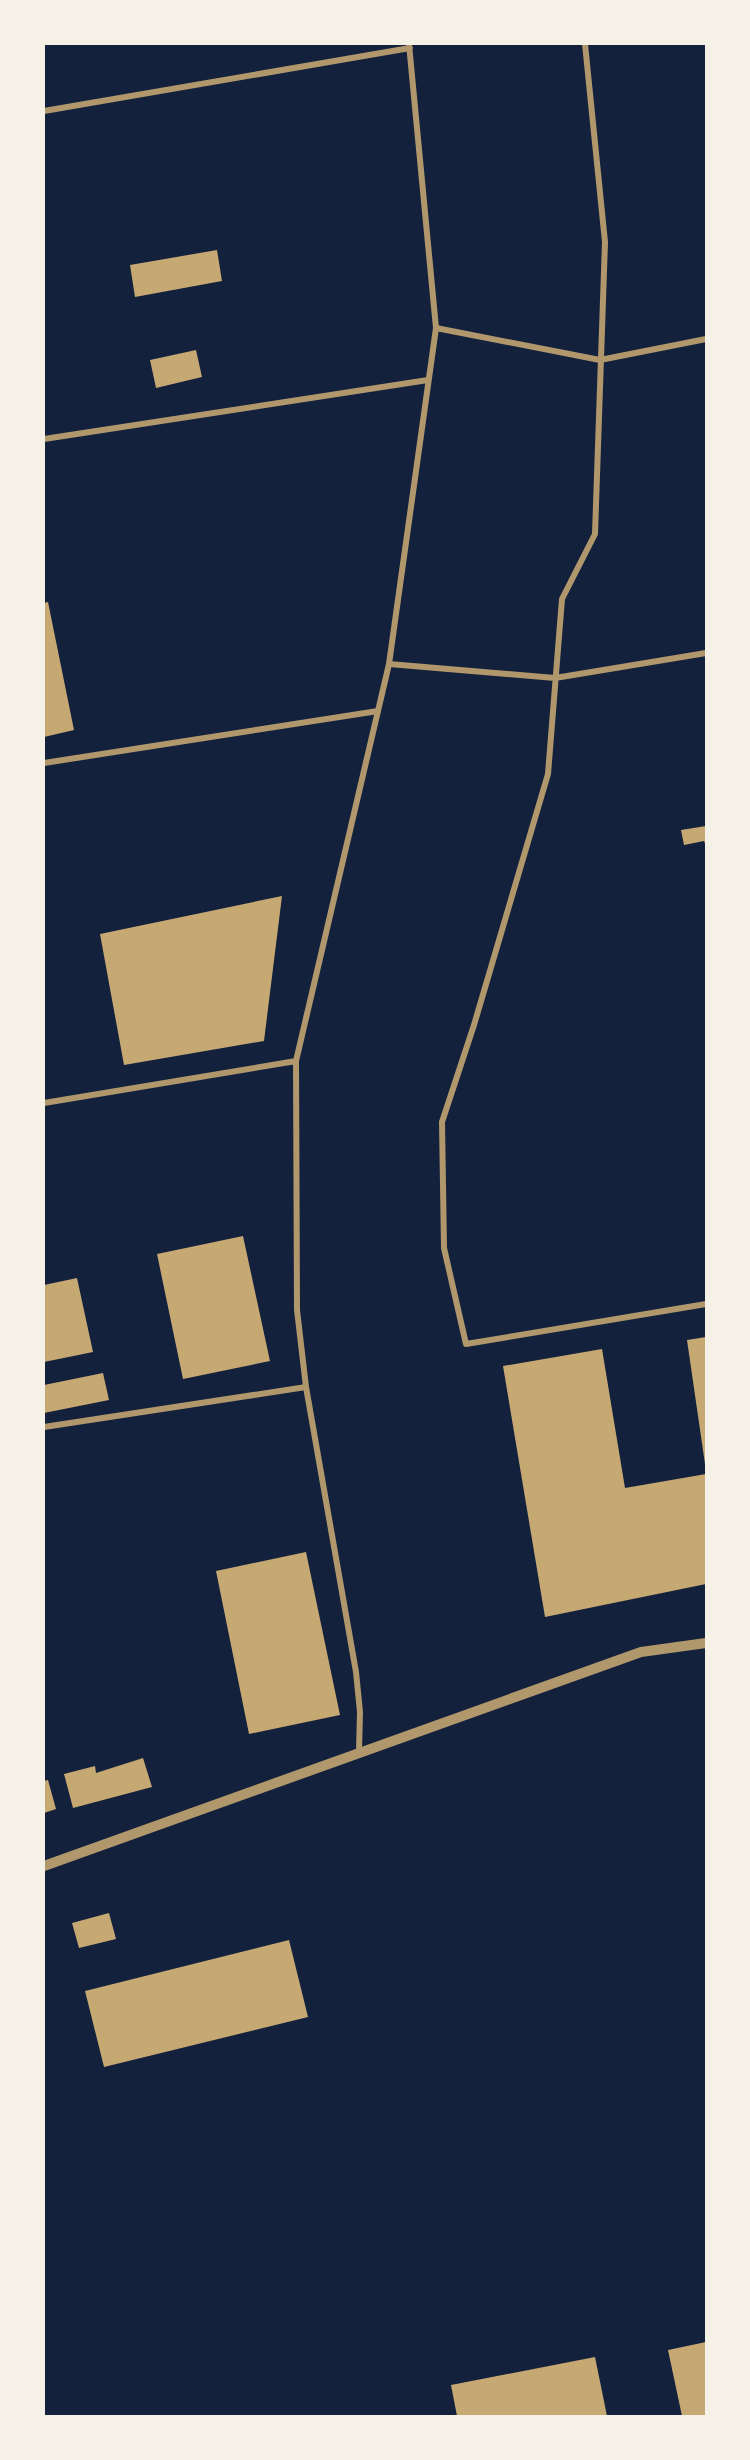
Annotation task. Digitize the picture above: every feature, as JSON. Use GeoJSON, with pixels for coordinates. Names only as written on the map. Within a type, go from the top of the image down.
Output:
{"type":"FeatureCollection","features":[{"type":"Feature","properties":{"kind":"street"},"geometry":{"type":"LineString","coordinates":[[585,44],[605,242],[595,534],[562,599],[548,774],[474,1025],[442,1122],[444,1248],[466,1344],[706,1304]]}},
{"type":"Feature","properties":{"kind":"street"},"geometry":{"type":"LineString","coordinates":[[44,111],[410,46],[436,328],[389,664],[296,1061],[297,1310],[306,1387],[356,1672],[360,1712],[359,1752]]}},
{"type":"Feature","properties":{"kind":"street"},"geometry":{"type":"LineString","coordinates":[[436,328],[600,360],[706,339]]}},
{"type":"Feature","properties":{"kind":"street"},"geometry":{"type":"LineString","coordinates":[[44,439],[428,380]]}},
{"type":"Feature","properties":{"kind":"street"},"geometry":{"type":"LineString","coordinates":[[389,664],[555,678],[706,653]]}},
{"type":"Feature","properties":{"kind":"street"},"geometry":{"type":"LineString","coordinates":[[44,763],[378,711]]}},
{"type":"Feature","properties":{"kind":"street"},"geometry":{"type":"LineString","coordinates":[[44,1103],[296,1061]]}},
{"type":"Feature","properties":{"kind":"street"},"geometry":{"type":"LineString","coordinates":[[44,1427],[306,1387]]}},
{"type":"Feature","properties":{"kind":"street"},"geometry":{"type":"LineString","coordinates":[[44,1866],[641,1652],[706,1643]]}},
{"type":"Feature","properties":{"kind":"building"},"geometry":{"type":"Polygon","coordinates":[[[217,250],[222,281],[135,297],[130,265],[217,250]]]}},
{"type":"Feature","properties":{"kind":"building"},"geometry":{"type":"Polygon","coordinates":[[[196,350],[202,377],[156,388],[150,360],[196,350]]]}},
{"type":"Feature","properties":{"kind":"building"},"geometry":{"type":"Polygon","coordinates":[[[48,602],[74,730],[44,737],[44,603],[48,602]]]}},
{"type":"Feature","properties":{"kind":"building"},"geometry":{"type":"Polygon","coordinates":[[[706,826],[706,846],[704,841],[684,845],[681,830],[706,826]]]}},
{"type":"Feature","properties":{"kind":"building"},"geometry":{"type":"Polygon","coordinates":[[[282,896],[264,1041],[124,1065],[100,934],[282,896]]]}},
{"type":"Feature","properties":{"kind":"building"},"geometry":{"type":"Polygon","coordinates":[[[243,1236],[270,1361],[183,1379],[157,1254],[243,1236]]]}},
{"type":"Feature","properties":{"kind":"building"},"geometry":{"type":"Polygon","coordinates":[[[77,1278],[93,1352],[44,1362],[44,1285],[77,1278]]]}},
{"type":"Feature","properties":{"kind":"building"},"geometry":{"type":"Polygon","coordinates":[[[706,1337],[706,1464],[705,1464],[687,1340],[706,1337]]]}},
{"type":"Feature","properties":{"kind":"building"},"geometry":{"type":"Polygon","coordinates":[[[602,1349],[625,1488],[706,1474],[706,1584],[545,1617],[503,1366],[602,1349]]]}},
{"type":"Feature","properties":{"kind":"building"},"geometry":{"type":"Polygon","coordinates":[[[103,1373],[109,1400],[44,1413],[44,1385],[103,1373]]]}},
{"type":"Feature","properties":{"kind":"building"},"geometry":{"type":"Polygon","coordinates":[[[306,1552],[340,1715],[249,1734],[216,1571],[306,1552]]]}},
{"type":"Feature","properties":{"kind":"building"},"geometry":{"type":"Polygon","coordinates":[[[143,1758],[152,1787],[73,1808],[64,1774],[95,1766],[96,1773],[143,1758]]]}},
{"type":"Feature","properties":{"kind":"building"},"geometry":{"type":"Polygon","coordinates":[[[48,1780],[56,1809],[44,1813],[44,1781],[48,1780]]]}},
{"type":"Feature","properties":{"kind":"building"},"geometry":{"type":"Polygon","coordinates":[[[109,1913],[116,1939],[79,1948],[72,1923],[109,1913]]]}},
{"type":"Feature","properties":{"kind":"building"},"geometry":{"type":"Polygon","coordinates":[[[289,1940],[308,2017],[104,2067],[85,1991],[289,1940]]]}},
{"type":"Feature","properties":{"kind":"building"},"geometry":{"type":"Polygon","coordinates":[[[706,2342],[706,2416],[682,2416],[668,2350],[706,2342]]]}},
{"type":"Feature","properties":{"kind":"building"},"geometry":{"type":"Polygon","coordinates":[[[595,2357],[607,2416],[457,2416],[451,2385],[595,2357]]]}}]}
